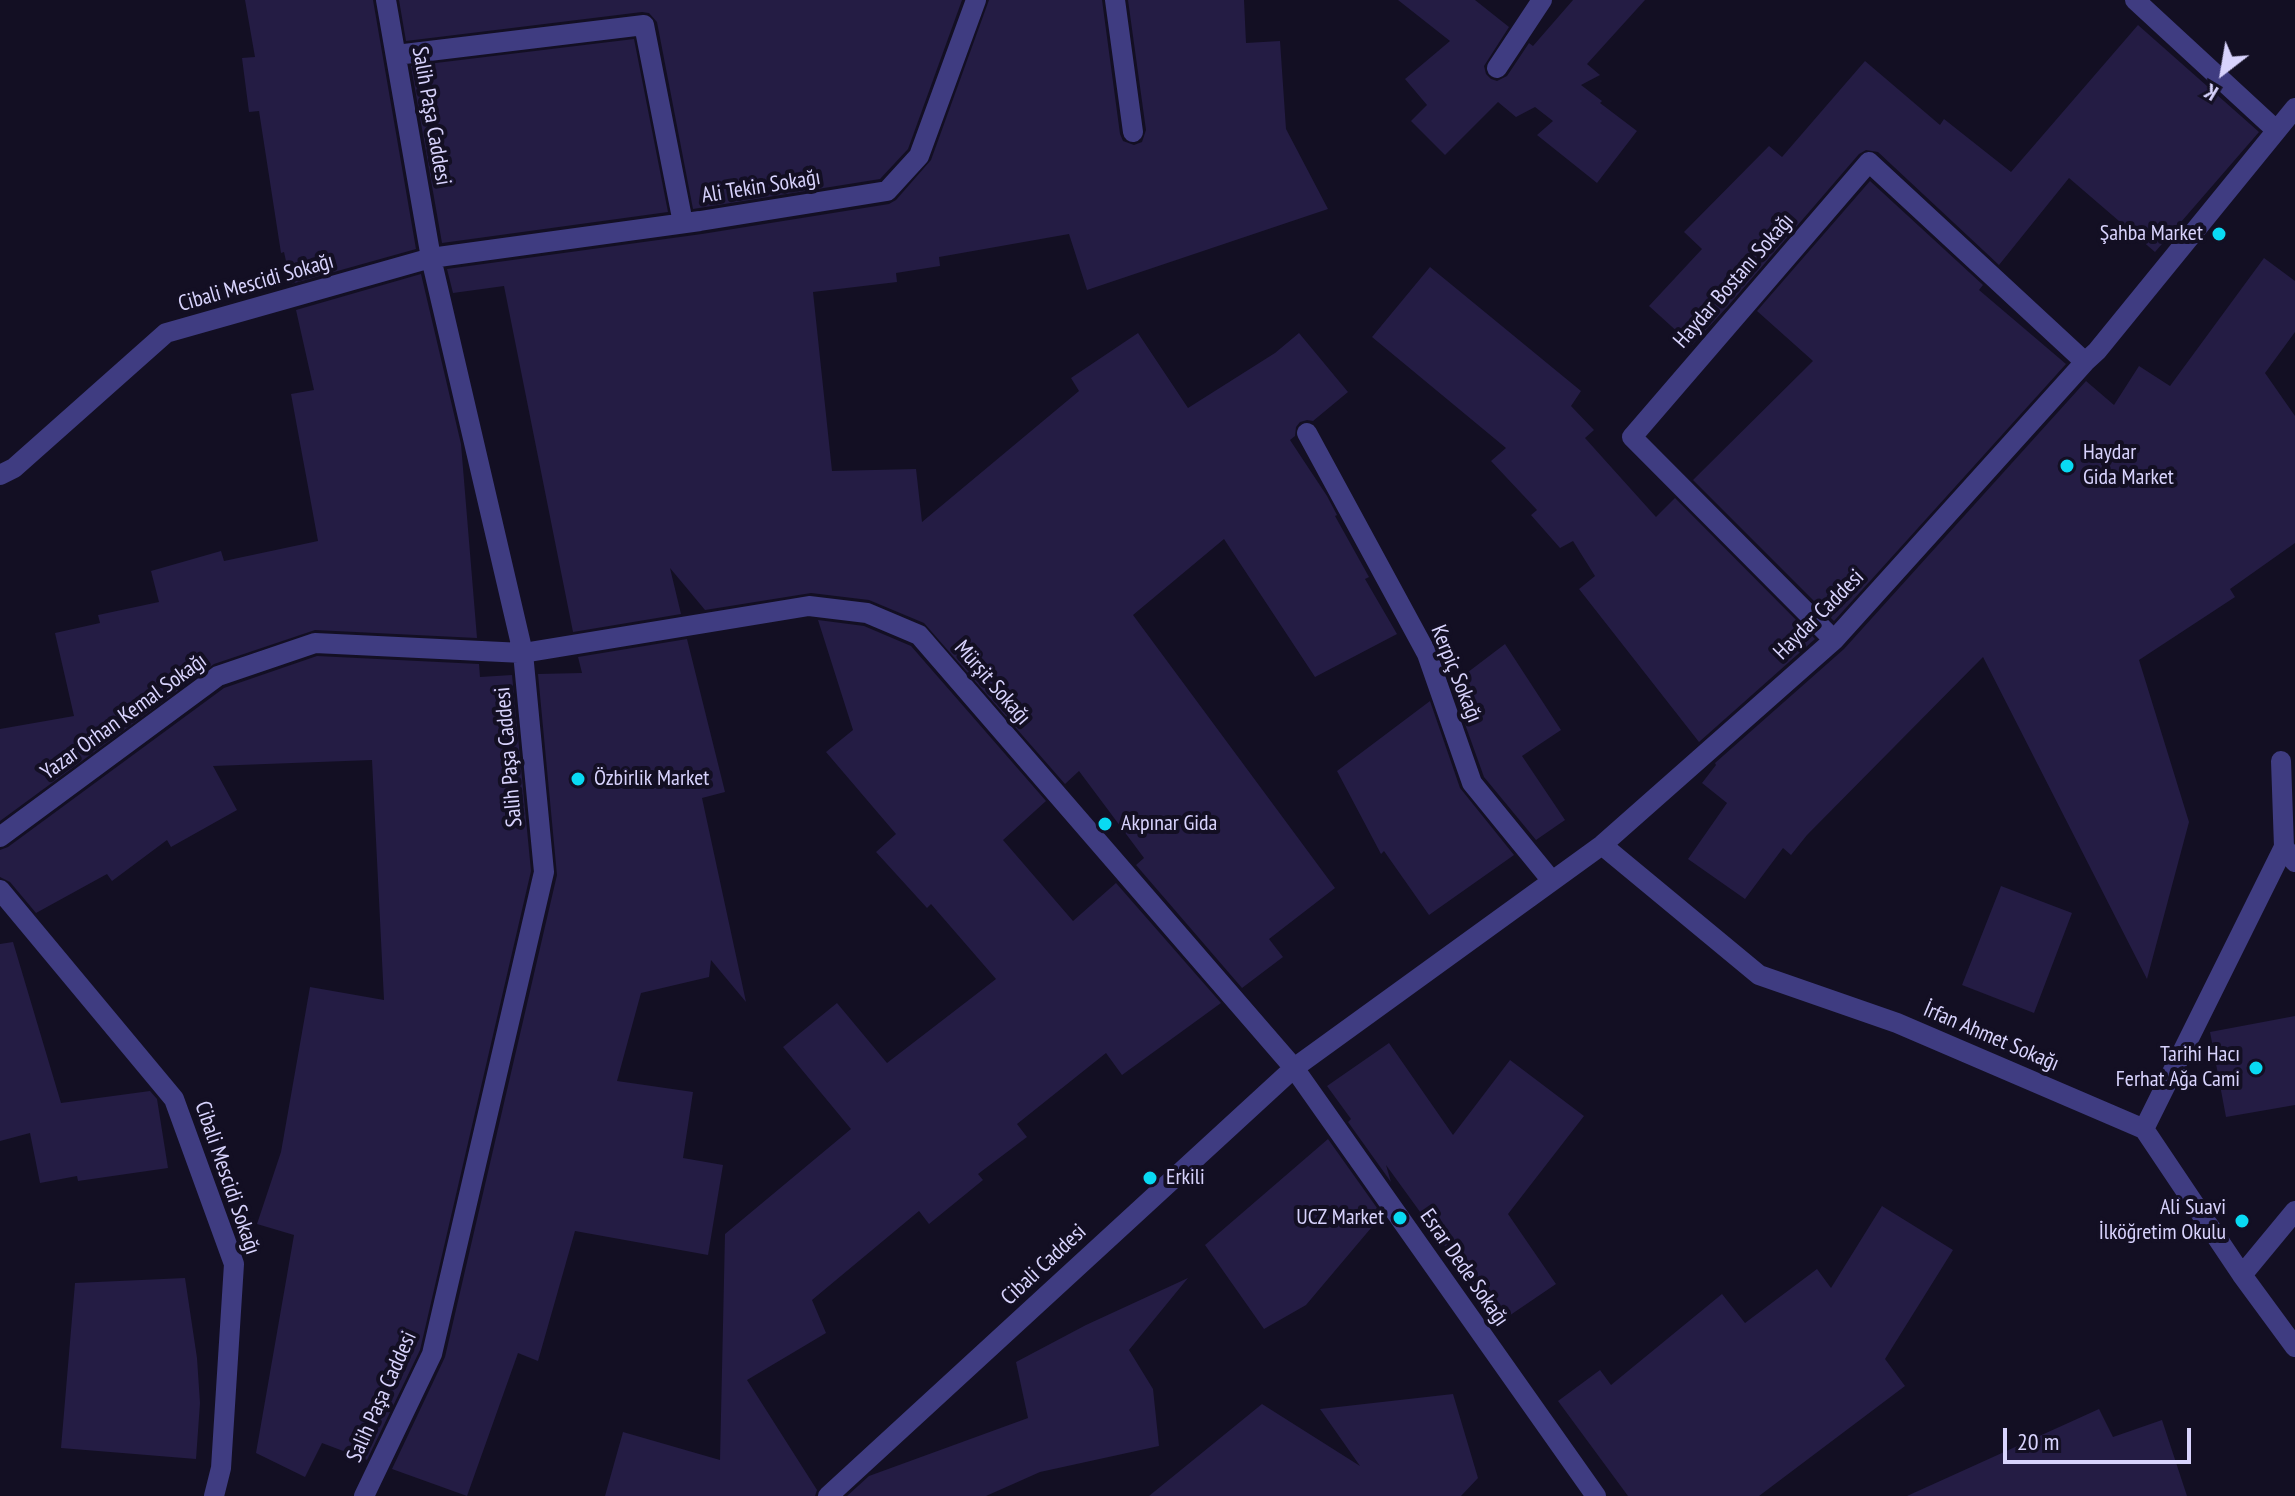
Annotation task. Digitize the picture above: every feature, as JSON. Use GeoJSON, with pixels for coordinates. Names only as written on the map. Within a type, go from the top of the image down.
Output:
{"type":"FeatureCollection","features":[{"type":"Feature","properties":{"kind":"street","name":"Salih Paşa Caddesi"},"geometry":{"type":"LineString","coordinates":[[364,1496],[432,1354],[544,872],[523,653],[431,258],[386,0]]}},
{"type":"Feature","properties":{"kind":"street","name":"Ali Tekin Sokağı"},"geometry":{"type":"LineString","coordinates":[[431,258],[887,191],[919,156],[976,0]]}},
{"type":"Feature","properties":{"kind":"street"},"geometry":{"type":"LineString","coordinates":[[1115,0],[1133,132]]}},
{"type":"Feature","properties":{"kind":"street"},"geometry":{"type":"LineString","coordinates":[[1497,68],[1542,0]]}},
{"type":"Feature","properties":{"kind":"street"},"geometry":{"type":"LineString","coordinates":[[2135,0],[2276,130]]}},
{"type":"Feature","properties":{"kind":"street"},"geometry":{"type":"LineString","coordinates":[[396,55],[644,25],[683,223]]}},
{"type":"Feature","properties":{"kind":"street","name":"Haydar Caddesi"},"geometry":{"type":"LineString","coordinates":[[1294,1068],[1602,845],[1834,640],[2097,351],[2295,108]]}},
{"type":"Feature","properties":{"kind":"street","name":"Haydar Bostanı Sokağı"},"geometry":{"type":"LineString","coordinates":[[1834,640],[1632,437],[1869,162],[2085,362]]}},
{"type":"Feature","properties":{"kind":"street","name":"Cibali Mescidi Sokağı"},"geometry":{"type":"LineString","coordinates":[[0,475],[14,468],[166,333],[431,258]]}},
{"type":"Feature","properties":{"kind":"street","name":"Kerpiç Sokağı"},"geometry":{"type":"LineString","coordinates":[[1307,433],[1427,654],[1472,783],[1552,881]]}},
{"type":"Feature","properties":{"kind":"street","name":"Mürşit Sokağı"},"geometry":{"type":"LineString","coordinates":[[523,653],[809,606],[867,613],[919,635],[1294,1068]]}},
{"type":"Feature","properties":{"kind":"street","name":"Yazar Orhan Kemal Sokağı"},"geometry":{"type":"LineString","coordinates":[[0,837],[218,676],[315,643],[523,653]]}},
{"type":"Feature","properties":{"kind":"street"},"geometry":{"type":"LineString","coordinates":[[2281,761],[2290,855],[2144,1129],[2242,1275],[2295,1347]]}},
{"type":"Feature","properties":{"kind":"street","name":"İrfan Ahmet Sokağı"},"geometry":{"type":"LineString","coordinates":[[1602,845],[1759,975],[1897,1023],[2144,1129]]}},
{"type":"Feature","properties":{"kind":"street","name":"Cibali Mescidi Sokağı"},"geometry":{"type":"LineString","coordinates":[[0,890],[174,1099],[234,1264],[221,1468],[214,1496]]}},
{"type":"Feature","properties":{"kind":"street","name":"Cibali Caddesi"},"geometry":{"type":"LineString","coordinates":[[828,1496],[1294,1068]]}},
{"type":"Feature","properties":{"kind":"street","name":"Esrar Dede Sokağı"},"geometry":{"type":"LineString","coordinates":[[1294,1068],[1596,1496]]}},
{"type":"Feature","properties":{"kind":"street"},"geometry":{"type":"LineString","coordinates":[[2242,1275],[2295,1211]]}},
{"type":"Feature","properties":{"kind":"building"},"geometry":{"type":"Polygon","coordinates":[[[245,0],[373,0],[416,249],[291,284],[284,252],[281,253],[259,111],[249,112],[242,58],[255,57],[245,0]]]}},
{"type":"Feature","properties":{"kind":"building"},"geometry":{"type":"Polygon","coordinates":[[[399,0],[962,0],[908,149],[880,179],[693,209],[657,22],[649,13],[406,41],[399,0]]]}},
{"type":"Feature","properties":{"kind":"building"},"geometry":{"type":"Polygon","coordinates":[[[989,0],[1102,0],[1120,134],[1123,141],[1134,145],[1142,142],[1146,130],[1128,0],[1244,0],[1246,43],[1280,41],[1286,129],[1328,209],[1087,290],[1069,234],[939,257],[940,266],[896,273],[897,282],[813,292],[832,471],[916,469],[922,522],[1079,391],[1071,378],[1138,333],[1188,408],[1275,353],[1299,333],[1348,392],[1313,421],[1300,422],[1295,436],[1290,440],[1327,496],[1369,577],[1365,579],[1397,634],[1315,677],[1224,539],[1133,615],[1335,888],[1269,939],[1283,957],[1242,988],[1136,865],[1144,858],[1079,771],[1065,784],[924,623],[869,600],[811,593],[705,610],[670,568],[681,614],[573,632],[504,286],[453,293],[447,269],[702,234],[889,204],[931,160],[989,0]]]}},
{"type":"Feature","properties":{"kind":"building"},"geometry":{"type":"Polygon","coordinates":[[[1398,0],[1475,0],[1509,27],[1484,66],[1486,74],[1497,81],[1507,76],[1529,43],[1533,46],[1573,0],[1645,0],[1587,64],[1600,75],[1581,85],[1637,131],[1597,183],[1537,135],[1553,121],[1535,107],[1516,117],[1498,102],[1445,155],[1411,121],[1427,105],[1405,79],[1450,41],[1398,0]]]}},
{"type":"Feature","properties":{"kind":"building"},"geometry":{"type":"Polygon","coordinates":[[[2138,25],[2259,132],[2155,252],[2069,178],[1999,265],[1878,152],[1866,150],[1859,154],[1692,345],[1649,306],[1702,249],[1684,232],[1769,146],[1782,157],[1865,61],[1940,125],[1944,119],[2011,172],[2138,25]]]}},
{"type":"Feature","properties":{"kind":"building"},"geometry":{"type":"Polygon","coordinates":[[[634,39],[668,212],[442,243],[411,66],[634,39]]]}},
{"type":"Feature","properties":{"kind":"building"},"geometry":{"type":"Polygon","coordinates":[[[1870,181],[1983,285],[1979,290],[2066,364],[1834,621],[1693,480],[1813,361],[1757,311],[1870,181]]]}},
{"type":"Feature","properties":{"kind":"building"},"geometry":{"type":"Polygon","coordinates":[[[2264,258],[2295,281],[2295,332],[2265,373],[2295,416],[2295,543],[2230,589],[2235,597],[2139,660],[2189,822],[2147,979],[1983,657],[1807,835],[1791,855],[1783,848],[1745,899],[1688,859],[1727,803],[1702,783],[1715,763],[1844,649],[2086,381],[2114,405],[2139,366],[2170,386],[2264,258]]]}},
{"type":"Feature","properties":{"kind":"building"},"geometry":{"type":"Polygon","coordinates":[[[1430,267],[1581,391],[1571,406],[1594,430],[1585,438],[1656,517],[1675,498],[1815,639],[1699,742],[1579,589],[1595,576],[1573,541],[1560,548],[1531,515],[1537,510],[1491,461],[1506,448],[1372,337],[1430,267]]]}},
{"type":"Feature","properties":{"kind":"building"},"geometry":{"type":"Polygon","coordinates":[[[421,274],[461,444],[477,638],[315,630],[214,664],[0,821],[0,729],[74,716],[55,633],[100,623],[98,615],[159,602],[151,571],[221,551],[224,561],[318,541],[291,394],[314,390],[296,310],[421,274]]]}},
{"type":"Feature","properties":{"kind":"building"},"geometry":{"type":"Polygon","coordinates":[[[818,620],[864,626],[911,646],[1046,801],[1003,840],[1073,921],[1116,883],[1221,1003],[1122,1075],[1106,1053],[1017,1124],[1027,1137],[978,1174],[983,1180],[929,1224],[919,1211],[812,1300],[826,1333],[747,1380],[817,1490],[815,1496],[605,1496],[623,1432],[720,1460],[725,1234],[851,1129],[783,1047],[837,1003],[887,1063],[996,979],[931,904],[927,908],[876,852],[896,834],[826,752],[853,730],[818,620]]]}},
{"type":"Feature","properties":{"kind":"building"},"geometry":{"type":"Polygon","coordinates":[[[687,639],[725,792],[702,798],[746,1002],[711,960],[709,977],[641,993],[617,1081],[693,1092],[683,1158],[723,1165],[708,1255],[575,1231],[538,1361],[518,1353],[467,1496],[392,1469],[445,1357],[557,875],[538,674],[582,673],[578,657],[687,639]]]}},
{"type":"Feature","properties":{"kind":"building"},"geometry":{"type":"Polygon","coordinates":[[[1505,644],[1561,730],[1522,756],[1565,820],[1536,840],[1484,777],[1451,685],[1505,644]]]}},
{"type":"Feature","properties":{"kind":"building"},"geometry":{"type":"Polygon","coordinates":[[[317,656],[479,664],[480,677],[512,675],[531,871],[420,1350],[367,1460],[322,1443],[305,1477],[256,1453],[294,1235],[257,1224],[281,1152],[310,987],[384,1000],[372,760],[213,766],[237,810],[171,847],[167,840],[112,881],[107,874],[36,913],[10,882],[0,877],[0,850],[224,688],[317,656]]]}},
{"type":"Feature","properties":{"kind":"building"},"geometry":{"type":"Polygon","coordinates":[[[1430,701],[1460,788],[1514,855],[1429,915],[1384,851],[1381,854],[1337,771],[1430,701]]]}},
{"type":"Feature","properties":{"kind":"building"},"geometry":{"type":"Polygon","coordinates":[[[2001,886],[2072,913],[2034,1013],[1962,985],[2001,886]]]}},
{"type":"Feature","properties":{"kind":"building"},"geometry":{"type":"Polygon","coordinates":[[[13,942],[61,1103],[150,1091],[157,1099],[168,1168],[78,1181],[77,1176],[40,1183],[30,1133],[0,1141],[0,944],[13,942]]]}},
{"type":"Feature","properties":{"kind":"building","name":"Tarihi Hacı Ferhat Ağa Cami"},"geometry":{"type":"Polygon","coordinates":[[[2295,1016],[2295,1105],[2226,1117],[2210,1032],[2295,1016]]]}},
{"type":"Feature","properties":{"kind":"building"},"geometry":{"type":"Polygon","coordinates":[[[1389,1043],[1453,1135],[1510,1060],[1584,1116],[1508,1214],[1556,1284],[1500,1322],[1386,1165],[1391,1182],[1348,1122],[1351,1119],[1327,1086],[1389,1043]]]}},
{"type":"Feature","properties":{"kind":"building"},"geometry":{"type":"Polygon","coordinates":[[[1328,1139],[1382,1215],[1306,1305],[1264,1329],[1205,1245],[1328,1139]]]}},
{"type":"Feature","properties":{"kind":"building"},"geometry":{"type":"Polygon","coordinates":[[[1882,1206],[1953,1250],[1885,1359],[1905,1386],[1759,1496],[1628,1496],[1558,1401],[1600,1370],[1611,1385],[1722,1294],[1745,1323],[1817,1269],[1831,1288],[1882,1206]]]}},
{"type":"Feature","properties":{"kind":"building"},"geometry":{"type":"Polygon","coordinates":[[[185,1278],[200,1403],[196,1459],[61,1448],[75,1283],[185,1278]]]}},
{"type":"Feature","properties":{"kind":"building"},"geometry":{"type":"Polygon","coordinates":[[[1188,1278],[1129,1350],[1153,1389],[1159,1446],[1040,1472],[986,1496],[847,1496],[869,1476],[1028,1418],[1016,1362],[1086,1325],[1188,1278]]]}},
{"type":"Feature","properties":{"kind":"building"},"geometry":{"type":"Polygon","coordinates":[[[1453,1394],[1478,1478],[1461,1496],[1149,1496],[1262,1404],[1360,1466],[1320,1409],[1453,1394]]]}},
{"type":"Feature","properties":{"kind":"building"},"geometry":{"type":"Polygon","coordinates":[[[2099,1409],[2113,1437],[2162,1420],[2187,1496],[1907,1496],[2099,1409]]]}},
{"type":"Feature","properties":{"kind":"place","name":"Şahba Market"},"geometry":{"type":"Point","coordinates":[2219,234]}},
{"type":"Feature","properties":{"kind":"place","name":"Haydar Gida Market"},"geometry":{"type":"Point","coordinates":[2067,466]}},
{"type":"Feature","properties":{"kind":"place","name":"Özbirlik Market"},"geometry":{"type":"Point","coordinates":[578,779]}},
{"type":"Feature","properties":{"kind":"place","name":"Akpınar Gida"},"geometry":{"type":"Point","coordinates":[1105,824]}},
{"type":"Feature","properties":{"kind":"place","name":"Tarihi Hacı Ferhat Ağa Cami"},"geometry":{"type":"Point","coordinates":[2256,1068]}},
{"type":"Feature","properties":{"kind":"place","name":"Erkili"},"geometry":{"type":"Point","coordinates":[1150,1178]}},
{"type":"Feature","properties":{"kind":"place","name":"UCZ Market"},"geometry":{"type":"Point","coordinates":[1400,1218]}},
{"type":"Feature","properties":{"kind":"place","name":"Ali Suavi İlköğretim Okulu"},"geometry":{"type":"Point","coordinates":[2242,1221]}}]}
